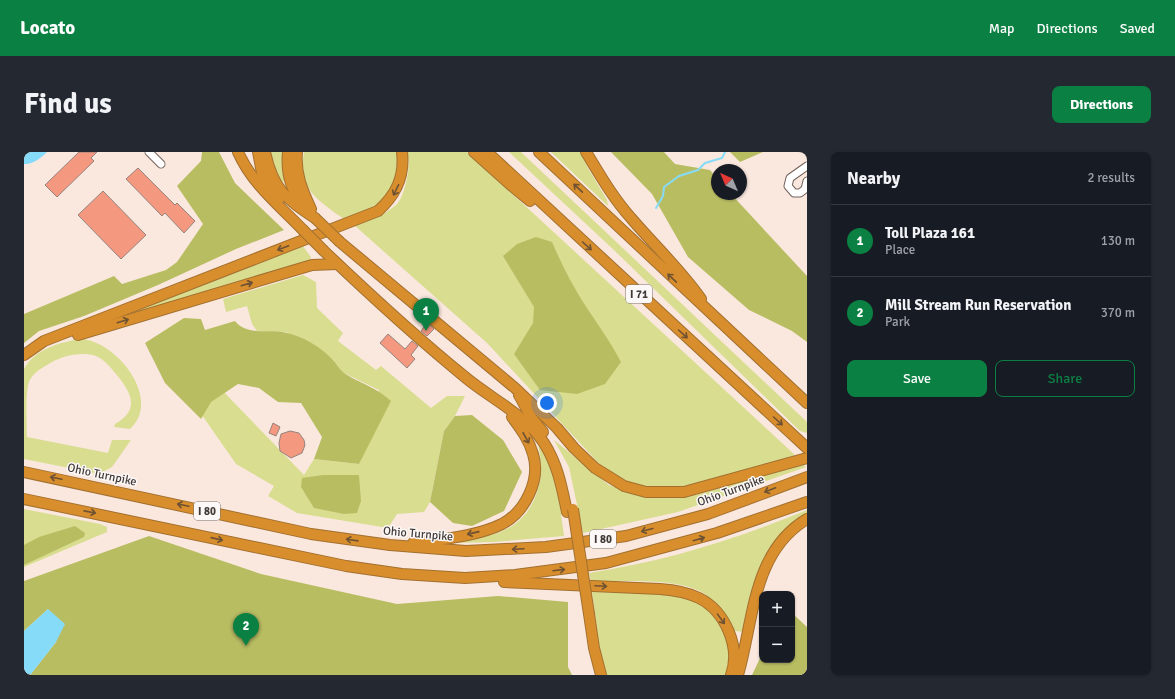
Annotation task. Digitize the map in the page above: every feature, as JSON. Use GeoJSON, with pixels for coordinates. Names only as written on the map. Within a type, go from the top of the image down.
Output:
{"type":"FeatureCollection","features":[{"type":"Feature","properties":{"kind":"highway"},"geometry":{"type":"LineString","coordinates":[[238,152],[242,162],[260,187],[337,264],[466,378],[527,424],[544,443],[557,467],[570,511]]}},
{"type":"Feature","properties":{"kind":"highway"},"geometry":{"type":"LineString","coordinates":[[258,152],[262,173],[292,219]]}},
{"type":"Feature","properties":{"kind":"highway"},"geometry":{"type":"LineString","coordinates":[[265,152],[268,165],[281,191],[288,200],[315,218]]}},
{"type":"Feature","properties":{"kind":"highway"},"geometry":{"type":"LineString","coordinates":[[288,152],[287,163],[292,189],[315,218],[340,242],[515,388],[557,428],[574,448],[595,468],[624,486],[646,492],[684,492],[807,458]]}},
{"type":"Feature","properties":{"kind":"highway"},"geometry":{"type":"LineString","coordinates":[[297,152],[296,165],[298,179],[315,218]]}},
{"type":"Feature","properties":{"kind":"highway"},"geometry":{"type":"LineString","coordinates":[[24,355],[44,341],[378,211],[388,202],[397,190],[402,172],[402,152]]}},
{"type":"Feature","properties":{"kind":"highway"},"geometry":{"type":"LineString","coordinates":[[474,152],[512,186],[575,235]]}},
{"type":"Feature","properties":{"kind":"highway","name":"I 71"},"geometry":{"type":"LineString","coordinates":[[487,152],[807,448]]}},
{"type":"Feature","properties":{"kind":"highway"},"geometry":{"type":"LineString","coordinates":[[539,152],[807,403]]}},
{"type":"Feature","properties":{"kind":"highway"},"geometry":{"type":"LineString","coordinates":[[586,152],[611,192],[629,216],[691,284],[711,314]]}},
{"type":"Feature","properties":{"kind":"highway"},"geometry":{"type":"LineString","coordinates":[[24,363],[41,349],[59,340],[312,265],[337,264]]}},
{"type":"Feature","properties":{"kind":"highway"},"geometry":{"type":"LineString","coordinates":[[515,388],[531,417],[551,441],[563,469],[587,614],[601,675]]}},
{"type":"Feature","properties":{"kind":"highway"},"geometry":{"type":"LineString","coordinates":[[390,545],[452,538],[485,530],[502,523],[519,511],[533,485],[534,456],[522,430],[504,406]]}},
{"type":"Feature","properties":{"kind":"highway","name":"Ohio Turnpike"},"geometry":{"type":"LineString","coordinates":[[24,472],[311,534],[390,545],[466,551],[546,547],[626,536],[708,514],[807,477]]}},
{"type":"Feature","properties":{"kind":"highway","name":"I 80"},"geometry":{"type":"LineString","coordinates":[[24,499],[346,566],[402,574],[465,578],[515,575],[606,564],[717,534],[807,502]]}},
{"type":"Feature","properties":{"kind":"highway"},"geometry":{"type":"LineString","coordinates":[[738,675],[758,586],[765,566],[775,547],[787,534],[807,519]]}},
{"type":"Feature","properties":{"kind":"highway"},"geometry":{"type":"LineString","coordinates":[[465,578],[486,582],[660,588],[698,597],[709,604],[722,619],[728,629],[733,654],[733,668],[731,675]]}},
{"type":"Feature","properties":{"kind":"highway"},"geometry":{"type":"LineString","coordinates":[[587,614],[588,651],[594,675]]}},
{"type":"Feature","properties":{"kind":"street"},"geometry":{"type":"LineString","coordinates":[[149,152],[161,164]]}},
{"type":"Feature","properties":{"kind":"street"},"geometry":{"type":"LineString","coordinates":[[807,166],[790,178],[788,186],[794,193],[800,193],[805,189],[807,181]]}},
{"type":"Feature","properties":{"kind":"green space"},"geometry":{"type":"Polygon","coordinates":[[[202,152],[219,152],[235,183],[284,230],[236,249],[158,285],[84,316],[39,331],[24,343],[24,314],[114,276],[122,284],[166,270],[177,262],[203,224],[177,186],[201,161],[202,152]]]}},
{"type":"Feature","properties":{"kind":"green space"},"geometry":{"type":"Polygon","coordinates":[[[270,152],[286,152],[287,179],[281,183],[273,167],[270,152]]]}},
{"type":"Feature","properties":{"kind":"green space"},"geometry":{"type":"Polygon","coordinates":[[[304,152],[399,152],[401,159],[394,189],[379,205],[344,219],[325,206],[311,192],[306,184],[303,164],[304,152]]]}},
{"type":"Feature","properties":{"kind":"green space"},"geometry":{"type":"Polygon","coordinates":[[[407,152],[467,152],[795,455],[712,480],[667,488],[647,488],[628,484],[604,469],[487,343],[354,225],[371,220],[381,215],[391,209],[399,201],[407,180],[409,164],[407,152]]]}},
{"type":"Feature","properties":{"kind":"green space"},"geometry":{"type":"Polygon","coordinates":[[[509,152],[521,152],[807,422],[807,433],[800,431],[616,252],[509,152]]]}},
{"type":"Feature","properties":{"kind":"green space"},"geometry":{"type":"Polygon","coordinates":[[[551,152],[581,152],[588,168],[607,200],[608,206],[551,152]]]}},
{"type":"Feature","properties":{"kind":"green space"},"geometry":{"type":"Polygon","coordinates":[[[611,152],[664,152],[675,164],[710,170],[711,200],[737,200],[807,276],[807,342],[792,331],[749,310],[688,257],[652,194],[611,152]]]}},
{"type":"Feature","properties":{"kind":"green space"},"geometry":{"type":"Polygon","coordinates":[[[730,152],[763,152],[740,162],[730,152]]]}},
{"type":"Feature","properties":{"kind":"green space"},"geometry":{"type":"Polygon","coordinates":[[[536,237],[552,242],[574,288],[608,339],[621,362],[605,384],[577,394],[540,390],[514,354],[533,323],[534,307],[503,256],[517,244],[536,237]]]}},
{"type":"Feature","properties":{"kind":"green space"},"geometry":{"type":"Polygon","coordinates":[[[302,245],[311,257],[310,260],[133,314],[131,311],[302,245]]]}},
{"type":"Feature","properties":{"kind":"green space"},"geometry":{"type":"Polygon","coordinates":[[[303,275],[316,282],[317,308],[343,333],[338,341],[376,370],[381,366],[431,408],[447,396],[465,396],[455,416],[444,431],[430,502],[424,512],[397,514],[388,528],[297,513],[268,496],[274,486],[236,464],[172,372],[188,355],[304,475],[314,459],[359,464],[379,390],[342,372],[333,360],[286,332],[257,331],[252,324],[247,306],[226,312],[223,299],[303,275]]]}},
{"type":"Feature","properties":{"kind":"green space"},"geometry":{"type":"Polygon","coordinates":[[[184,318],[201,319],[205,330],[235,321],[240,326],[253,331],[280,332],[299,337],[322,350],[344,373],[373,388],[391,401],[359,464],[314,459],[322,437],[301,403],[278,402],[259,388],[238,384],[211,402],[201,419],[165,383],[145,343],[184,318]]]}},
{"type":"Feature","properties":{"kind":"green space"},"geometry":{"type":"Polygon","coordinates":[[[81,339],[95,342],[108,350],[121,361],[131,374],[138,388],[141,403],[139,417],[130,429],[114,427],[115,424],[123,419],[131,407],[131,400],[126,387],[110,366],[99,357],[84,354],[71,355],[52,362],[36,372],[30,379],[26,409],[27,437],[108,453],[112,440],[131,440],[112,467],[99,474],[24,459],[24,369],[35,356],[41,352],[65,342],[81,339]]]}},
{"type":"Feature","properties":{"kind":"green space"},"geometry":{"type":"Polygon","coordinates":[[[472,415],[503,440],[522,472],[504,511],[472,526],[453,523],[430,502],[444,431],[455,416],[472,415]]]}},
{"type":"Feature","properties":{"kind":"green space"},"geometry":{"type":"Polygon","coordinates":[[[554,440],[609,485],[644,496],[666,498],[696,495],[802,464],[806,467],[678,512],[583,533],[569,467],[554,440]]]}},
{"type":"Feature","properties":{"kind":"green space"},"geometry":{"type":"Polygon","coordinates":[[[538,445],[544,452],[555,477],[563,513],[561,514],[564,536],[494,542],[456,543],[502,531],[515,524],[523,517],[530,508],[538,488],[541,467],[538,445]]]}},
{"type":"Feature","properties":{"kind":"green space"},"geometry":{"type":"Polygon","coordinates":[[[323,475],[359,475],[361,501],[357,513],[344,514],[314,508],[301,487],[302,478],[323,475]]]}},
{"type":"Feature","properties":{"kind":"green space"},"geometry":{"type":"Polygon","coordinates":[[[24,509],[100,524],[107,527],[107,532],[24,567],[24,509]]]}},
{"type":"Feature","properties":{"kind":"green space"},"geometry":{"type":"Polygon","coordinates":[[[807,510],[807,516],[787,528],[764,560],[744,632],[735,631],[718,607],[706,595],[695,589],[667,583],[591,581],[589,573],[673,556],[727,540],[807,510]]]}},
{"type":"Feature","properties":{"kind":"green space"},"geometry":{"type":"Polygon","coordinates":[[[75,526],[85,533],[84,537],[24,565],[24,545],[39,537],[75,526]]]}},
{"type":"Feature","properties":{"kind":"green space"},"geometry":{"type":"Polygon","coordinates":[[[149,536],[261,574],[397,604],[498,596],[568,602],[568,667],[572,675],[30,675],[56,642],[48,609],[24,631],[24,581],[149,536]]]}},
{"type":"Feature","properties":{"kind":"green space"},"geometry":{"type":"Polygon","coordinates":[[[629,591],[670,594],[688,598],[704,606],[717,619],[726,636],[729,656],[726,675],[606,675],[601,658],[592,592],[629,591]]]}},
{"type":"Feature","properties":{"kind":"green space"},"geometry":{"type":"Polygon","coordinates":[[[795,616],[807,627],[807,675],[752,675],[759,660],[759,663],[795,663],[795,616]]]}},
{"type":"Feature","properties":{"kind":"water"},"geometry":{"type":"Polygon","coordinates":[[[24,152],[47,152],[36,161],[24,164],[24,152]]]}},
{"type":"Feature","properties":{"kind":"water"},"geometry":{"type":"Polygon","coordinates":[[[48,609],[65,624],[56,642],[31,674],[24,675],[24,631],[48,609]]]}},
{"type":"Feature","properties":{"kind":"building"},"geometry":{"type":"Polygon","coordinates":[[[79,152],[97,152],[91,158],[94,161],[57,197],[45,185],[79,152]]]}},
{"type":"Feature","properties":{"kind":"building"},"geometry":{"type":"Polygon","coordinates":[[[138,168],[175,205],[177,203],[195,221],[184,233],[165,213],[162,216],[126,179],[138,168]]]}},
{"type":"Feature","properties":{"kind":"building"},"geometry":{"type":"Polygon","coordinates":[[[103,191],[146,235],[121,259],[78,215],[103,191]]]}},
{"type":"Feature","properties":{"kind":"building"},"geometry":{"type":"Polygon","coordinates":[[[427,323],[434,329],[427,336],[421,331],[427,323]]]}},
{"type":"Feature","properties":{"kind":"building"},"geometry":{"type":"Polygon","coordinates":[[[388,334],[405,349],[412,341],[418,346],[411,355],[415,359],[407,368],[380,343],[388,334]]]}},
{"type":"Feature","properties":{"kind":"building"},"geometry":{"type":"Polygon","coordinates":[[[273,423],[280,427],[276,436],[269,433],[273,423]]]}},
{"type":"Feature","properties":{"kind":"building"},"geometry":{"type":"Polygon","coordinates":[[[290,431],[299,433],[304,440],[305,445],[302,453],[291,458],[280,451],[279,443],[281,434],[290,431]]]}},
{"type":"Feature","properties":{"kind":"waterway"},"geometry":{"type":"LineString","coordinates":[[656,208],[663,196],[664,187],[679,176],[698,170],[705,163],[722,158],[725,152]]}},
{"type":"Feature","properties":{"kind":"place","name":"Toll Plaza 161"},"geometry":{"type":"Point","coordinates":[426,331]}},
{"type":"Feature","properties":{"kind":"place","name":"Mill Stream Run Reservation"},"geometry":{"type":"Point","coordinates":[246,646]}}]}
